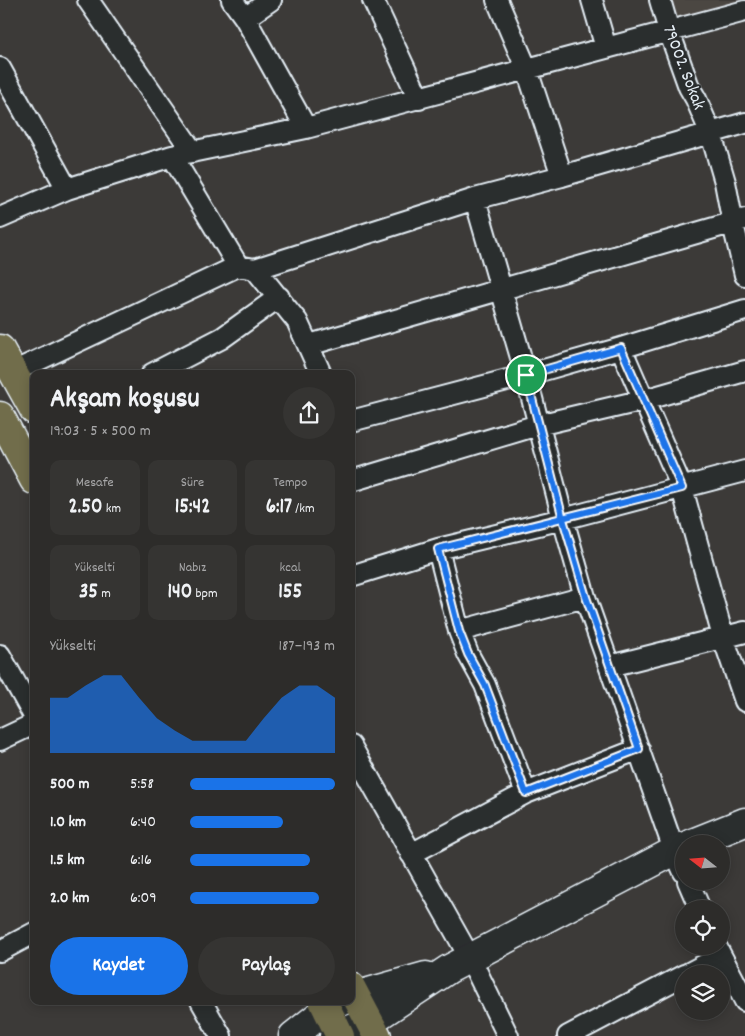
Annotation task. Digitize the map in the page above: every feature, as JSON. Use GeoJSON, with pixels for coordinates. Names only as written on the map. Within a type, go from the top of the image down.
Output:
{"type":"FeatureCollection","features":[{"type":"Feature","properties":{"kind":"main road"},"geometry":{"type":"LineString","coordinates":[[6,361],[30,403]]}},
{"type":"Feature","properties":{"kind":"main road"},"geometry":{"type":"LineString","coordinates":[[0,416],[30,472]]}},
{"type":"Feature","properties":{"kind":"main road"},"geometry":{"type":"LineString","coordinates":[[338,1036],[341,1005]]}},
{"type":"Feature","properties":{"kind":"main road"},"geometry":{"type":"LineString","coordinates":[[348,1005],[373,1029]]}},
{"type":"Feature","properties":{"kind":"street"},"geometry":{"type":"LineString","coordinates":[[88,0],[193,152]]}},
{"type":"Feature","properties":{"kind":"street"},"geometry":{"type":"LineString","coordinates":[[232,0],[245,18],[306,128]]}},
{"type":"Feature","properties":{"kind":"street"},"geometry":{"type":"LineString","coordinates":[[245,18],[271,0]]}},
{"type":"Feature","properties":{"kind":"street"},"geometry":{"type":"LineString","coordinates":[[373,0],[419,98]]}},
{"type":"Feature","properties":{"kind":"street"},"geometry":{"type":"LineString","coordinates":[[497,0],[527,70],[562,176]]}},
{"type":"Feature","properties":{"kind":"street"},"geometry":{"type":"LineString","coordinates":[[592,0],[606,48]]}},
{"type":"Feature","properties":{"kind":"street","name":"79002. Sokak"},"geometry":{"type":"LineString","coordinates":[[660,0],[689,87],[711,134],[739,222],[745,275]]}},
{"type":"Feature","properties":{"kind":"street"},"geometry":{"type":"LineString","coordinates":[[0,218],[67,189],[172,156],[306,128],[745,11]]}},
{"type":"Feature","properties":{"kind":"street"},"geometry":{"type":"LineString","coordinates":[[0,68],[67,189]]}},
{"type":"Feature","properties":{"kind":"street"},"geometry":{"type":"LineString","coordinates":[[6,361],[247,267],[475,199],[745,123]]}},
{"type":"Feature","properties":{"kind":"street"},"geometry":{"type":"LineString","coordinates":[[172,156],[247,267],[279,297],[297,321],[319,370]]}},
{"type":"Feature","properties":{"kind":"street"},"geometry":{"type":"LineString","coordinates":[[475,199],[502,288],[563,519],[586,597],[639,749],[675,835]]}},
{"type":"Feature","properties":{"kind":"street"},"geometry":{"type":"LineString","coordinates":[[309,345],[502,288],[739,222]]}},
{"type":"Feature","properties":{"kind":"street"},"geometry":{"type":"LineString","coordinates":[[160,370],[222,338],[279,297]]}},
{"type":"Feature","properties":{"kind":"street"},"geometry":{"type":"LineString","coordinates":[[355,420],[526,375],[745,310]]}},
{"type":"Feature","properties":{"kind":"street"},"geometry":{"type":"LineString","coordinates":[[621,348],[682,488],[723,637],[744,694]]}},
{"type":"Feature","properties":{"kind":"street"},"geometry":{"type":"LineString","coordinates":[[355,480],[538,425],[644,400],[745,371]]}},
{"type":"Feature","properties":{"kind":"street"},"geometry":{"type":"LineString","coordinates":[[355,575],[438,549],[563,519],[745,471]]}},
{"type":"Feature","properties":{"kind":"street"},"geometry":{"type":"LineString","coordinates":[[438,549],[459,631],[468,654],[485,685],[526,793]]}},
{"type":"Feature","properties":{"kind":"street"},"geometry":{"type":"LineString","coordinates":[[459,631],[586,597]]}},
{"type":"Feature","properties":{"kind":"street"},"geometry":{"type":"LineString","coordinates":[[610,666],[745,632]]}},
{"type":"Feature","properties":{"kind":"street"},"geometry":{"type":"LineString","coordinates":[[0,655],[30,709]]}},
{"type":"Feature","properties":{"kind":"street"},"geometry":{"type":"LineString","coordinates":[[0,740],[30,726]]}},
{"type":"Feature","properties":{"kind":"street"},"geometry":{"type":"LineString","coordinates":[[411,854],[526,793],[639,749]]}},
{"type":"Feature","properties":{"kind":"street"},"geometry":{"type":"LineString","coordinates":[[355,753],[411,854],[460,964],[508,1036]]}},
{"type":"Feature","properties":{"kind":"street"},"geometry":{"type":"LineString","coordinates":[[719,835],[745,822]]}},
{"type":"Feature","properties":{"kind":"street"},"geometry":{"type":"LineString","coordinates":[[355,995],[460,964],[675,857]]}},
{"type":"Feature","properties":{"kind":"street"},"geometry":{"type":"LineString","coordinates":[[0,951],[30,935]]}},
{"type":"Feature","properties":{"kind":"street"},"geometry":{"type":"LineString","coordinates":[[699,965],[713,955]]}},
{"type":"Feature","properties":{"kind":"street"},"geometry":{"type":"LineString","coordinates":[[721,955],[744,999]]}},
{"type":"Feature","properties":{"kind":"street"},"geometry":{"type":"LineString","coordinates":[[338,1036],[373,1029],[460,964]]}},
{"type":"Feature","properties":{"kind":"street"},"geometry":{"type":"LineString","coordinates":[[568,1036],[675,980]]}},
{"type":"Feature","properties":{"kind":"street"},"geometry":{"type":"LineString","coordinates":[[203,1005],[221,1036]]}},
{"type":"Feature","properties":{"kind":"street"},"geometry":{"type":"LineString","coordinates":[[292,1036],[334,1005]]}},
{"type":"Feature","properties":{"kind":"shaded area"},"geometry":{"type":"Polygon","coordinates":[[[661,0],[745,0],[745,1],[667,23],[661,0]]]}},
{"type":"Feature","properties":{"kind":"route"},"geometry":{"type":"LineString","coordinates":[[526,375],[563,519],[586,597],[639,749],[526,793],[485,685],[468,654],[459,631],[438,549],[563,519],[682,488],[621,348],[526,375]]}}]}
